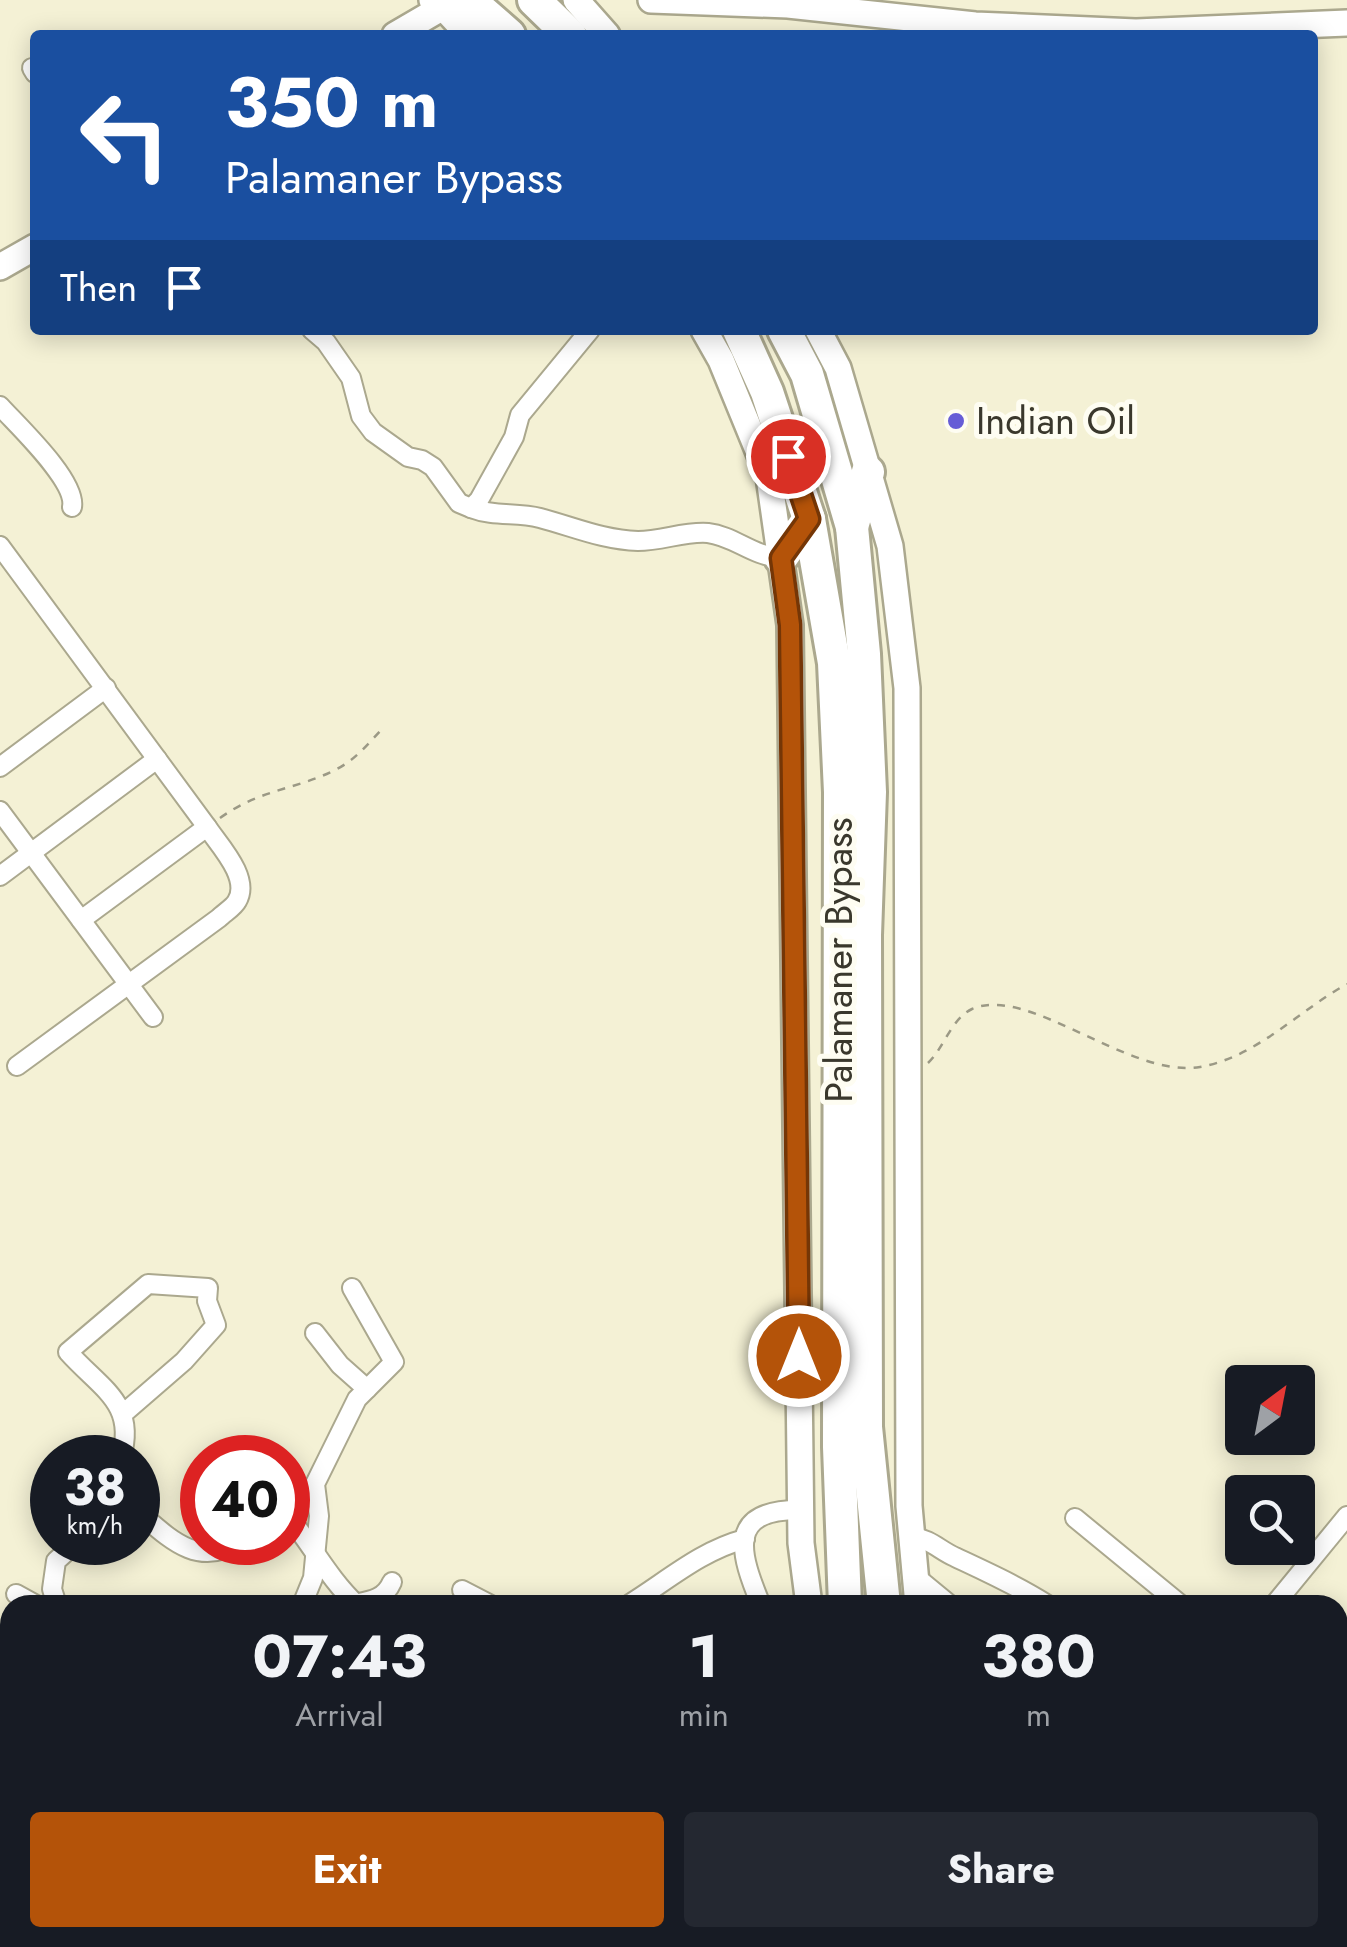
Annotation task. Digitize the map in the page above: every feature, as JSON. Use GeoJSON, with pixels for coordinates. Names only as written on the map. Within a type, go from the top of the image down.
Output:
{"type":"FeatureCollection","features":[{"type":"Feature","properties":{"kind":"highway"},"geometry":{"type":"LineString","coordinates":[[534,0],[565,30]]}},
{"type":"Feature","properties":{"kind":"highway"},"geometry":{"type":"LineString","coordinates":[[448,2],[500,30]]}},
{"type":"Feature","properties":{"kind":"highway","name":"Palamaner Bypass"},"geometry":{"type":"LineString","coordinates":[[741,335],[767,392],[809,519],[834,663],[840,792],[839,1447],[845,1595]]}},
{"type":"Feature","properties":{"kind":"highway","name":"Palamaner Bypass"},"geometry":{"type":"LineString","coordinates":[[787,335],[807,374],[852,527],[864,654],[870,792],[865,935],[866,1427],[883,1595]]}},
{"type":"Feature","properties":{"kind":"highway"},"geometry":{"type":"LineString","coordinates":[[852,527],[868,472]]}},
{"type":"Feature","properties":{"kind":"highway"},"geometry":{"type":"LineString","coordinates":[[781,558],[809,519]]}},
{"type":"Feature","properties":{"kind":"street"},"geometry":{"type":"LineString","coordinates":[[578,0],[603,30]]}},
{"type":"Feature","properties":{"kind":"street"},"geometry":{"type":"LineString","coordinates":[[650,0],[788,5],[975,25],[1090,30]]}},
{"type":"Feature","properties":{"kind":"street"},"geometry":{"type":"LineString","coordinates":[[403,30],[448,2],[466,30]]}},
{"type":"Feature","properties":{"kind":"street"},"geometry":{"type":"LineString","coordinates":[[1183,30],[1347,23]]}},
{"type":"Feature","properties":{"kind":"street"},"geometry":{"type":"LineString","coordinates":[[0,267],[30,250]]}},
{"type":"Feature","properties":{"kind":"street"},"geometry":{"type":"LineString","coordinates":[[318,335],[351,378],[361,416],[373,432],[408,457],[433,467],[459,503],[492,516],[516,514],[596,536],[634,541],[697,532],[715,534],[762,557],[781,558]]}},
{"type":"Feature","properties":{"kind":"street"},"geometry":{"type":"LineString","coordinates":[[471,508],[514,437],[520,416],[586,335]]}},
{"type":"Feature","properties":{"kind":"street"},"geometry":{"type":"LineString","coordinates":[[707,335],[769,476],[790,625],[801,1544],[808,1595]]}},
{"type":"Feature","properties":{"kind":"street"},"geometry":{"type":"LineString","coordinates":[[821,335],[838,368],[890,546],[907,688],[912,1537],[917,1595]]}},
{"type":"Feature","properties":{"kind":"street"},"geometry":{"type":"LineString","coordinates":[[0,406],[50,461],[74,498],[72,507]]}},
{"type":"Feature","properties":{"kind":"street"},"geometry":{"type":"LineString","coordinates":[[0,546],[207,827],[238,875],[241,889],[237,903],[17,1066]]}},
{"type":"Feature","properties":{"kind":"street"},"geometry":{"type":"LineString","coordinates":[[0,766],[106,688]]}},
{"type":"Feature","properties":{"kind":"street"},"geometry":{"type":"LineString","coordinates":[[0,876],[158,760]]}},
{"type":"Feature","properties":{"kind":"street"},"geometry":{"type":"LineString","coordinates":[[0,811],[154,1017]]}},
{"type":"Feature","properties":{"kind":"street"},"geometry":{"type":"LineString","coordinates":[[81,920],[207,827]]}},
{"type":"Feature","properties":{"kind":"street"},"geometry":{"type":"LineString","coordinates":[[124,1414],[184,1361],[216,1325],[207,1301],[208,1288],[148,1284],[68,1352],[122,1408],[125,1435]]}},
{"type":"Feature","properties":{"kind":"street"},"geometry":{"type":"LineString","coordinates":[[306,1595],[312,1578],[319,1516],[315,1484],[346,1419],[367,1389],[394,1362],[352,1288]]}},
{"type":"Feature","properties":{"kind":"street"},"geometry":{"type":"LineString","coordinates":[[315,1333],[340,1365],[367,1389]]}},
{"type":"Feature","properties":{"kind":"street"},"geometry":{"type":"LineString","coordinates":[[757,1595],[742,1556],[746,1531],[762,1514],[801,1510]]}},
{"type":"Feature","properties":{"kind":"street"},"geometry":{"type":"LineString","coordinates":[[1282,1595],[1347,1516]]}},
{"type":"Feature","properties":{"kind":"street"},"geometry":{"type":"LineString","coordinates":[[1075,1518],[1169,1595]]}},
{"type":"Feature","properties":{"kind":"street"},"geometry":{"type":"LineString","coordinates":[[160,1529],[180,1544]]}},
{"type":"Feature","properties":{"kind":"street"},"geometry":{"type":"LineString","coordinates":[[912,1537],[926,1539],[1032,1595]]}},
{"type":"Feature","properties":{"kind":"street"},"geometry":{"type":"LineString","coordinates":[[642,1595],[693,1560],[745,1539]]}},
{"type":"Feature","properties":{"kind":"street"},"geometry":{"type":"LineString","coordinates":[[310,1545],[347,1595]]}},
{"type":"Feature","properties":{"kind":"street"},"geometry":{"type":"LineString","coordinates":[[54,1595],[55,1565]]}},
{"type":"Feature","properties":{"kind":"street"},"geometry":{"type":"LineString","coordinates":[[916,1577],[938,1595]]}},
{"type":"Feature","properties":{"kind":"street"},"geometry":{"type":"LineString","coordinates":[[383,1595],[392,1582]]}},
{"type":"Feature","properties":{"kind":"street"},"geometry":{"type":"LineString","coordinates":[[462,1590],[472,1595]]}},
{"type":"Feature","properties":{"kind":"path"},"geometry":{"type":"LineString","coordinates":[[207,827],[256,795],[336,770],[363,750],[382,729]]}},
{"type":"Feature","properties":{"kind":"path"},"geometry":{"type":"LineString","coordinates":[[908,1068],[918,1068],[932,1060],[959,1019],[972,1009],[997,1007],[1026,1011],[1155,1064],[1197,1068],[1240,1055],[1347,984]]}},
{"type":"Feature","properties":{"kind":"place","name":"Indian Oil"},"geometry":{"type":"Point","coordinates":[956,421]}},
{"type":"Feature","properties":{"kind":"route"},"geometry":{"type":"LineString","coordinates":[[788,456],[809,519],[781,558],[790,625],[796,868],[799,1356]]}}]}
